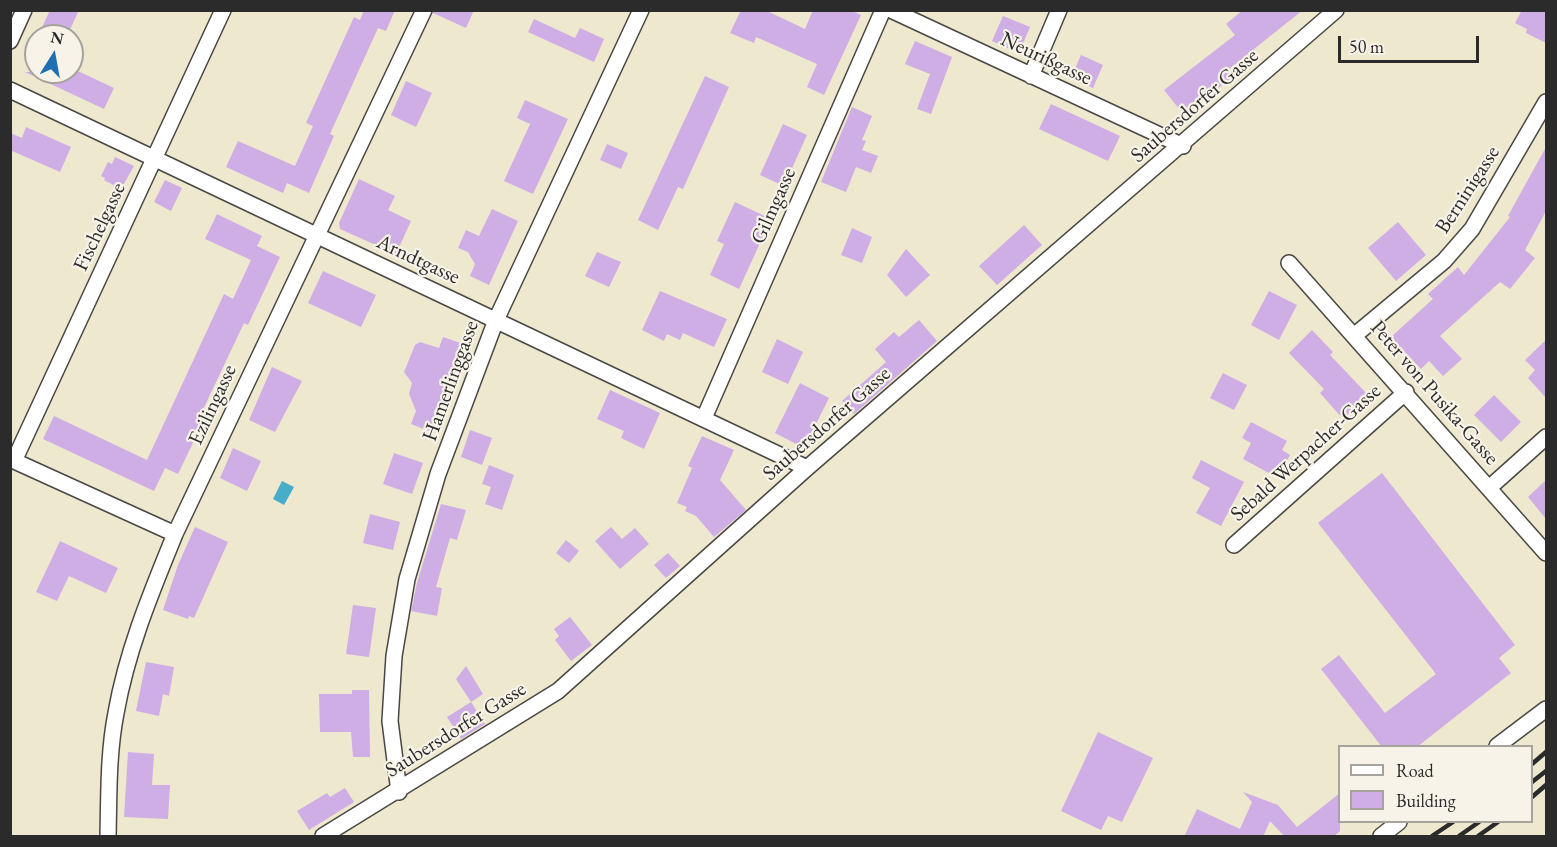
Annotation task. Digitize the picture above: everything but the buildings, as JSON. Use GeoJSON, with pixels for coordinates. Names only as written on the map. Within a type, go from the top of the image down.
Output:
{"type":"FeatureCollection","features":[{"type":"Feature","properties":{"kind":"street"},"geometry":{"type":"LineString","coordinates":[[10,41],[24,10]]}},
{"type":"Feature","properties":{"kind":"street","name":"Fischelgasse"},"geometry":{"type":"LineString","coordinates":[[12,460],[224,10]]}},
{"type":"Feature","properties":{"kind":"street","name":"Ezilingasse"},"geometry":{"type":"LineString","coordinates":[[108,837],[109,764],[116,714],[136,633],[175,534],[424,10]]}},
{"type":"Feature","properties":{"kind":"street","name":"Hamerlinggasse"},"geometry":{"type":"LineString","coordinates":[[399,792],[390,721],[394,656],[407,579],[438,474],[496,320],[641,10]]}},
{"type":"Feature","properties":{"kind":"street","name":"Gilmgasse"},"geometry":{"type":"LineString","coordinates":[[704,418],[883,10]]}},
{"type":"Feature","properties":{"kind":"street","name":"Neurißgasse"},"geometry":{"type":"LineString","coordinates":[[891,10],[1183,146]]}},
{"type":"Feature","properties":{"kind":"street"},"geometry":{"type":"LineString","coordinates":[[1031,76],[1059,10]]}},
{"type":"Feature","properties":{"kind":"street","name":"Saubersdorfer Gasse"},"geometry":{"type":"LineString","coordinates":[[323,837],[399,792],[558,691],[807,468],[1183,146],[1336,10]]}},
{"type":"Feature","properties":{"kind":"street","name":"Arndtgasse"},"geometry":{"type":"LineString","coordinates":[[10,90],[807,468]]}},
{"type":"Feature","properties":{"kind":"street","name":"Berninigasse"},"geometry":{"type":"LineString","coordinates":[[1355,335],[1444,261],[1472,229],[1546,102]]}},
{"type":"Feature","properties":{"kind":"street","name":"Peter von Pusika-Gasse"},"geometry":{"type":"LineString","coordinates":[[1289,263],[1406,392],[1546,553]]}},
{"type":"Feature","properties":{"kind":"street","name":"Sebald Werpacher-Gasse"},"geometry":{"type":"LineString","coordinates":[[1234,545],[1406,392]]}},
{"type":"Feature","properties":{"kind":"street"},"geometry":{"type":"LineString","coordinates":[[1489,488],[1546,436]]}},
{"type":"Feature","properties":{"kind":"street"},"geometry":{"type":"LineString","coordinates":[[12,460],[175,534]]}},
{"type":"Feature","properties":{"kind":"street"},"geometry":{"type":"LineString","coordinates":[[1500,745],[1546,709]]}},
{"type":"Feature","properties":{"kind":"street"},"geometry":{"type":"LineString","coordinates":[[1381,837],[1398,823]]}},
{"type":"Feature","properties":{"kind":"water"},"geometry":{"type":"Polygon","coordinates":[[[282,481],[294,487],[284,505],[273,499],[282,481]]]}},
{"type":"Feature","properties":{"kind":"railway"},"geometry":{"type":"LineString","coordinates":[[1533,763],[1546,752]]}},
{"type":"Feature","properties":{"kind":"railway"},"geometry":{"type":"LineString","coordinates":[[1533,781],[1546,771]]}},
{"type":"Feature","properties":{"kind":"railway"},"geometry":{"type":"LineString","coordinates":[[1533,796],[1546,785]]}},
{"type":"Feature","properties":{"kind":"railway"},"geometry":{"type":"LineString","coordinates":[[1432,836],[1452,823]]}},
{"type":"Feature","properties":{"kind":"railway"},"geometry":{"type":"LineString","coordinates":[[1459,836],[1478,823]]}},
{"type":"Feature","properties":{"kind":"railway"},"geometry":{"type":"LineString","coordinates":[[1478,836],[1497,823]]}}]}
